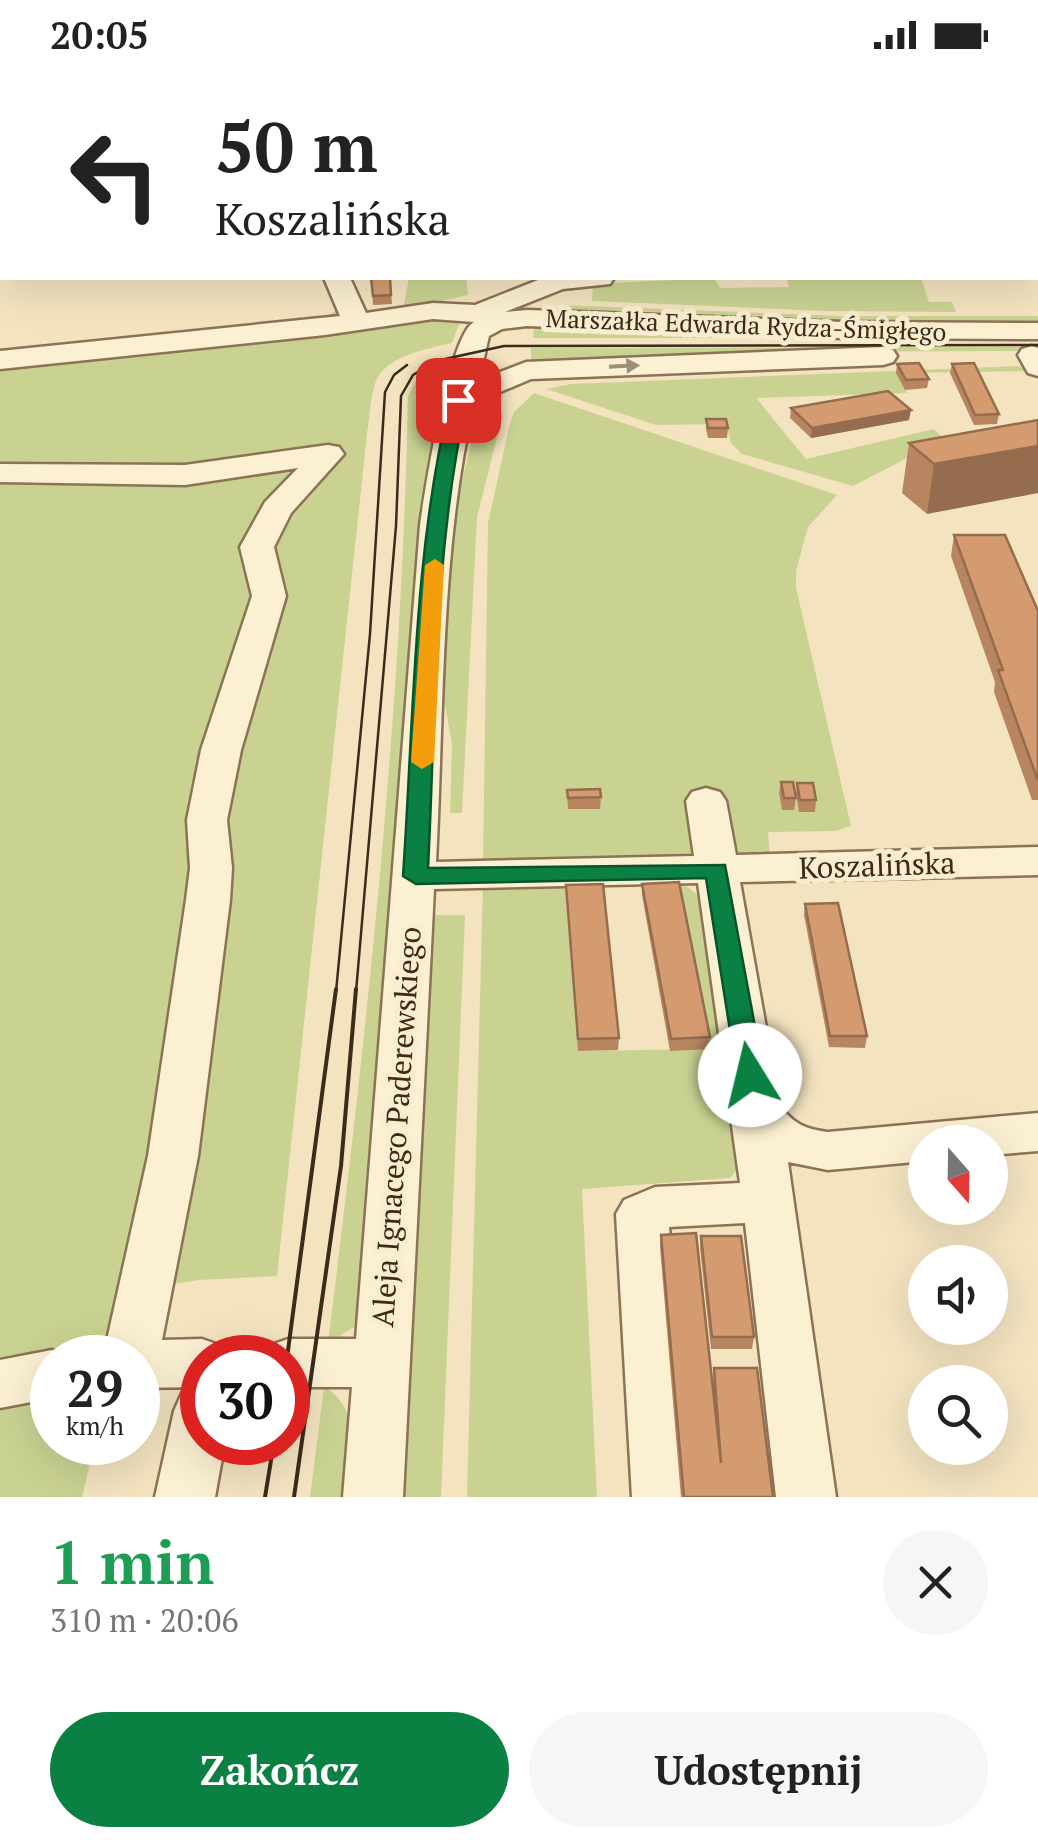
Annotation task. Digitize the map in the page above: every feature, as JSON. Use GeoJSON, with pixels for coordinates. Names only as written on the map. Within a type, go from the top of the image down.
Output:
{"type":"FeatureCollection","features":[{"type":"Feature","properties":{"kind":"street"},"geometry":{"type":"LineString","coordinates":[[338,280],[356,322]]}},
{"type":"Feature","properties":{"kind":"street"},"geometry":{"type":"LineString","coordinates":[[458,400],[476,332],[488,318],[550,283],[581,280]]}},
{"type":"Feature","properties":{"kind":"street"},"geometry":{"type":"LineString","coordinates":[[550,283],[563,320]]}},
{"type":"Feature","properties":{"kind":"street","name":"Marszałka Edwarda Rydza-Śmigłego"},"geometry":{"type":"LineString","coordinates":[[0,360],[356,322],[432,300],[488,318],[843,330],[1037,352]]}},
{"type":"Feature","properties":{"kind":"street","name":"Marszałka Edwarda Rydza-Śmigłego"},"geometry":{"type":"LineString","coordinates":[[472,350],[526,371]]}},
{"type":"Feature","properties":{"kind":"street","name":"Marszałka Edwarda Rydza-Śmigłego"},"geometry":{"type":"LineString","coordinates":[[458,400],[526,371],[715,360],[1037,352]]}},
{"type":"Feature","properties":{"kind":"street","name":"Aleja Ignacego Paderewskiego"},"geometry":{"type":"LineString","coordinates":[[373,1497],[437,525],[458,400]]}},
{"type":"Feature","properties":{"kind":"street"},"geometry":{"type":"LineString","coordinates":[[0,472],[185,475],[328,454],[277,508],[257,547],[269,596],[221,750],[207,820],[212,868],[173,1156],[136,1335]]}},
{"type":"Feature","properties":{"kind":"street"},"geometry":{"type":"LineString","coordinates":[[706,801],[756,1109],[806,1497]]}},
{"type":"Feature","properties":{"kind":"street","name":"Koszalińska"},"geometry":{"type":"LineString","coordinates":[[416,876],[1038,861]]}},
{"type":"Feature","properties":{"kind":"street"},"geometry":{"type":"LineString","coordinates":[[756,1109],[772,1136],[800,1148],[828,1151],[1038,1132]]}},
{"type":"Feature","properties":{"kind":"street"},"geometry":{"type":"LineString","coordinates":[[662,1497],[642,1214],[655,1207],[766,1202]]}},
{"type":"Feature","properties":{"kind":"street"},"geometry":{"type":"LineString","coordinates":[[310,1363],[381,1363]]}},
{"type":"Feature","properties":{"kind":"street"},"geometry":{"type":"LineString","coordinates":[[0,1384],[30,1378]]}},
{"type":"Feature","properties":{"kind":"street"},"geometry":{"type":"LineString","coordinates":[[186,1497],[192,1465]]}},
{"type":"Feature","properties":{"kind":"green space"},"geometry":{"type":"Polygon","coordinates":[[[409,280],[466,280],[468,295],[403,310],[409,280]]]}},
{"type":"Feature","properties":{"kind":"green space"},"geometry":{"type":"Polygon","coordinates":[[[715,280],[720,288],[789,287],[787,280],[922,280],[929,302],[952,302],[956,312],[592,301],[593,284],[715,280]]]}},
{"type":"Feature","properties":{"kind":"green space"},"geometry":{"type":"Polygon","coordinates":[[[561,305],[841,316],[1038,316],[1038,324],[901,325],[583,313],[561,305]]]}},
{"type":"Feature","properties":{"kind":"green space"},"geometry":{"type":"Polygon","coordinates":[[[360,309],[367,314],[462,316],[452,343],[392,363],[378,377],[372,397],[277,1276],[198,1280],[131,1291],[120,1335],[30,1335],[30,1465],[90,1465],[82,1497],[0,1497],[0,354],[328,317],[334,311],[360,309]]]}},
{"type":"Feature","properties":{"kind":"green space"},"geometry":{"type":"Polygon","coordinates":[[[534,326],[774,335],[1038,338],[533,338],[534,326]]]}},
{"type":"Feature","properties":{"kind":"green space"},"geometry":{"type":"Polygon","coordinates":[[[1038,347],[1038,351],[742,352],[531,360],[531,348],[1038,347]]]}},
{"type":"Feature","properties":{"kind":"green space"},"geometry":{"type":"Polygon","coordinates":[[[448,364],[423,506],[359,1324],[328,1343],[356,1107],[390,752],[408,396],[416,381],[448,364]]]}},
{"type":"Feature","properties":{"kind":"green space"},"geometry":{"type":"Polygon","coordinates":[[[1018,366],[1030,371],[897,373],[907,393],[756,398],[806,459],[934,429],[944,439],[853,486],[742,454],[731,443],[726,424],[656,425],[546,389],[571,384],[1018,366]]]}},
{"type":"Feature","properties":{"kind":"green space"},"geometry":{"type":"Polygon","coordinates":[[[534,393],[837,495],[808,527],[796,571],[796,588],[851,826],[835,831],[768,832],[770,856],[723,856],[693,840],[690,858],[483,865],[488,523],[510,423],[514,412],[534,393]]]}},
{"type":"Feature","properties":{"kind":"green space"},"geometry":{"type":"Polygon","coordinates":[[[489,402],[503,414],[477,517],[462,813],[450,813],[452,744],[442,688],[449,536],[477,419],[489,402]]]}},
{"type":"Feature","properties":{"kind":"green space"},"geometry":{"type":"Polygon","coordinates":[[[642,881],[684,886],[702,902],[740,1166],[730,1178],[582,1189],[597,1497],[467,1497],[483,884],[584,882],[578,1051],[708,1049],[642,895],[642,881]]]}},
{"type":"Feature","properties":{"kind":"green space"},"geometry":{"type":"Polygon","coordinates":[[[434,915],[465,915],[441,1497],[404,1497],[434,915]]]}},
{"type":"Feature","properties":{"kind":"green space"},"geometry":{"type":"Polygon","coordinates":[[[324,1387],[336,1396],[350,1421],[350,1497],[310,1497],[324,1387]]]}},
{"type":"Feature","properties":{"kind":"building"},"geometry":{"type":"Polygon","coordinates":[[[371,280],[390,280],[391,295],[373,296],[371,280]]]}},
{"type":"Feature","properties":{"kind":"building"},"geometry":{"type":"Polygon","coordinates":[[[919,363],[929,379],[906,380],[897,364],[919,363]]]}},
{"type":"Feature","properties":{"kind":"building"},"geometry":{"type":"Polygon","coordinates":[[[974,363],[999,414],[975,415],[952,364],[974,363]]]}},
{"type":"Feature","properties":{"kind":"building"},"geometry":{"type":"Polygon","coordinates":[[[888,391],[911,410],[812,428],[791,408],[888,391]]]}},
{"type":"Feature","properties":{"kind":"building"},"geometry":{"type":"Polygon","coordinates":[[[706,419],[726,419],[728,428],[708,428],[706,419]]]}},
{"type":"Feature","properties":{"kind":"building"},"geometry":{"type":"Polygon","coordinates":[[[1038,420],[1038,446],[934,464],[909,443],[1038,420]]]}},
{"type":"Feature","properties":{"kind":"building"},"geometry":{"type":"Polygon","coordinates":[[[954,535],[1005,535],[1038,611],[1038,778],[998,670],[1003,670],[954,535]]]}},
{"type":"Feature","properties":{"kind":"building"},"geometry":{"type":"Polygon","coordinates":[[[781,782],[793,782],[796,798],[784,798],[781,782]]]}},
{"type":"Feature","properties":{"kind":"building"},"geometry":{"type":"Polygon","coordinates":[[[797,783],[813,783],[816,800],[800,800],[797,783]]]}},
{"type":"Feature","properties":{"kind":"building"},"geometry":{"type":"Polygon","coordinates":[[[600,789],[601,797],[568,798],[567,790],[600,789]]]}},
{"type":"Feature","properties":{"kind":"building"},"geometry":{"type":"Polygon","coordinates":[[[679,882],[710,1037],[671,1039],[642,884],[679,882]]]}},
{"type":"Feature","properties":{"kind":"building"},"geometry":{"type":"Polygon","coordinates":[[[603,884],[619,1038],[578,1039],[566,885],[603,884]]]}},
{"type":"Feature","properties":{"kind":"building"},"geometry":{"type":"Polygon","coordinates":[[[838,903],[867,1036],[830,1036],[805,904],[838,903]]]}},
{"type":"Feature","properties":{"kind":"building"},"geometry":{"type":"Polygon","coordinates":[[[696,1233],[721,1463],[714,1368],[757,1368],[773,1497],[684,1497],[661,1235],[696,1233]]]}},
{"type":"Feature","properties":{"kind":"building"},"geometry":{"type":"Polygon","coordinates":[[[701,1236],[741,1236],[754,1337],[712,1337],[701,1236]]]}},
{"type":"Feature","properties":{"kind":"tram line"},"geometry":{"type":"LineString","coordinates":[[356,992],[396,526],[401,396],[413,375],[436,361],[504,346],[1038,345]]}},
{"type":"Feature","properties":{"kind":"tram line"},"geometry":{"type":"LineString","coordinates":[[336,992],[370,634],[385,392],[394,375],[407,365]]}},
{"type":"Feature","properties":{"kind":"tram line"},"geometry":{"type":"LineString","coordinates":[[290,1335],[336,989]]}},
{"type":"Feature","properties":{"kind":"tram line"},"geometry":{"type":"LineString","coordinates":[[294,1497],[341,1166],[356,989]]}},
{"type":"Feature","properties":{"kind":"tram line"},"geometry":{"type":"LineString","coordinates":[[265,1497],[270,1465]]}},
{"type":"Feature","properties":{"kind":"slow traffic"},"geometry":{"type":"LineString","coordinates":[[422,762],[435,565]]}},
{"type":"Feature","properties":{"kind":"route"},"geometry":{"type":"LineString","coordinates":[[458,400],[437,525],[416,876],[717,870],[750,1075]]}}]}
